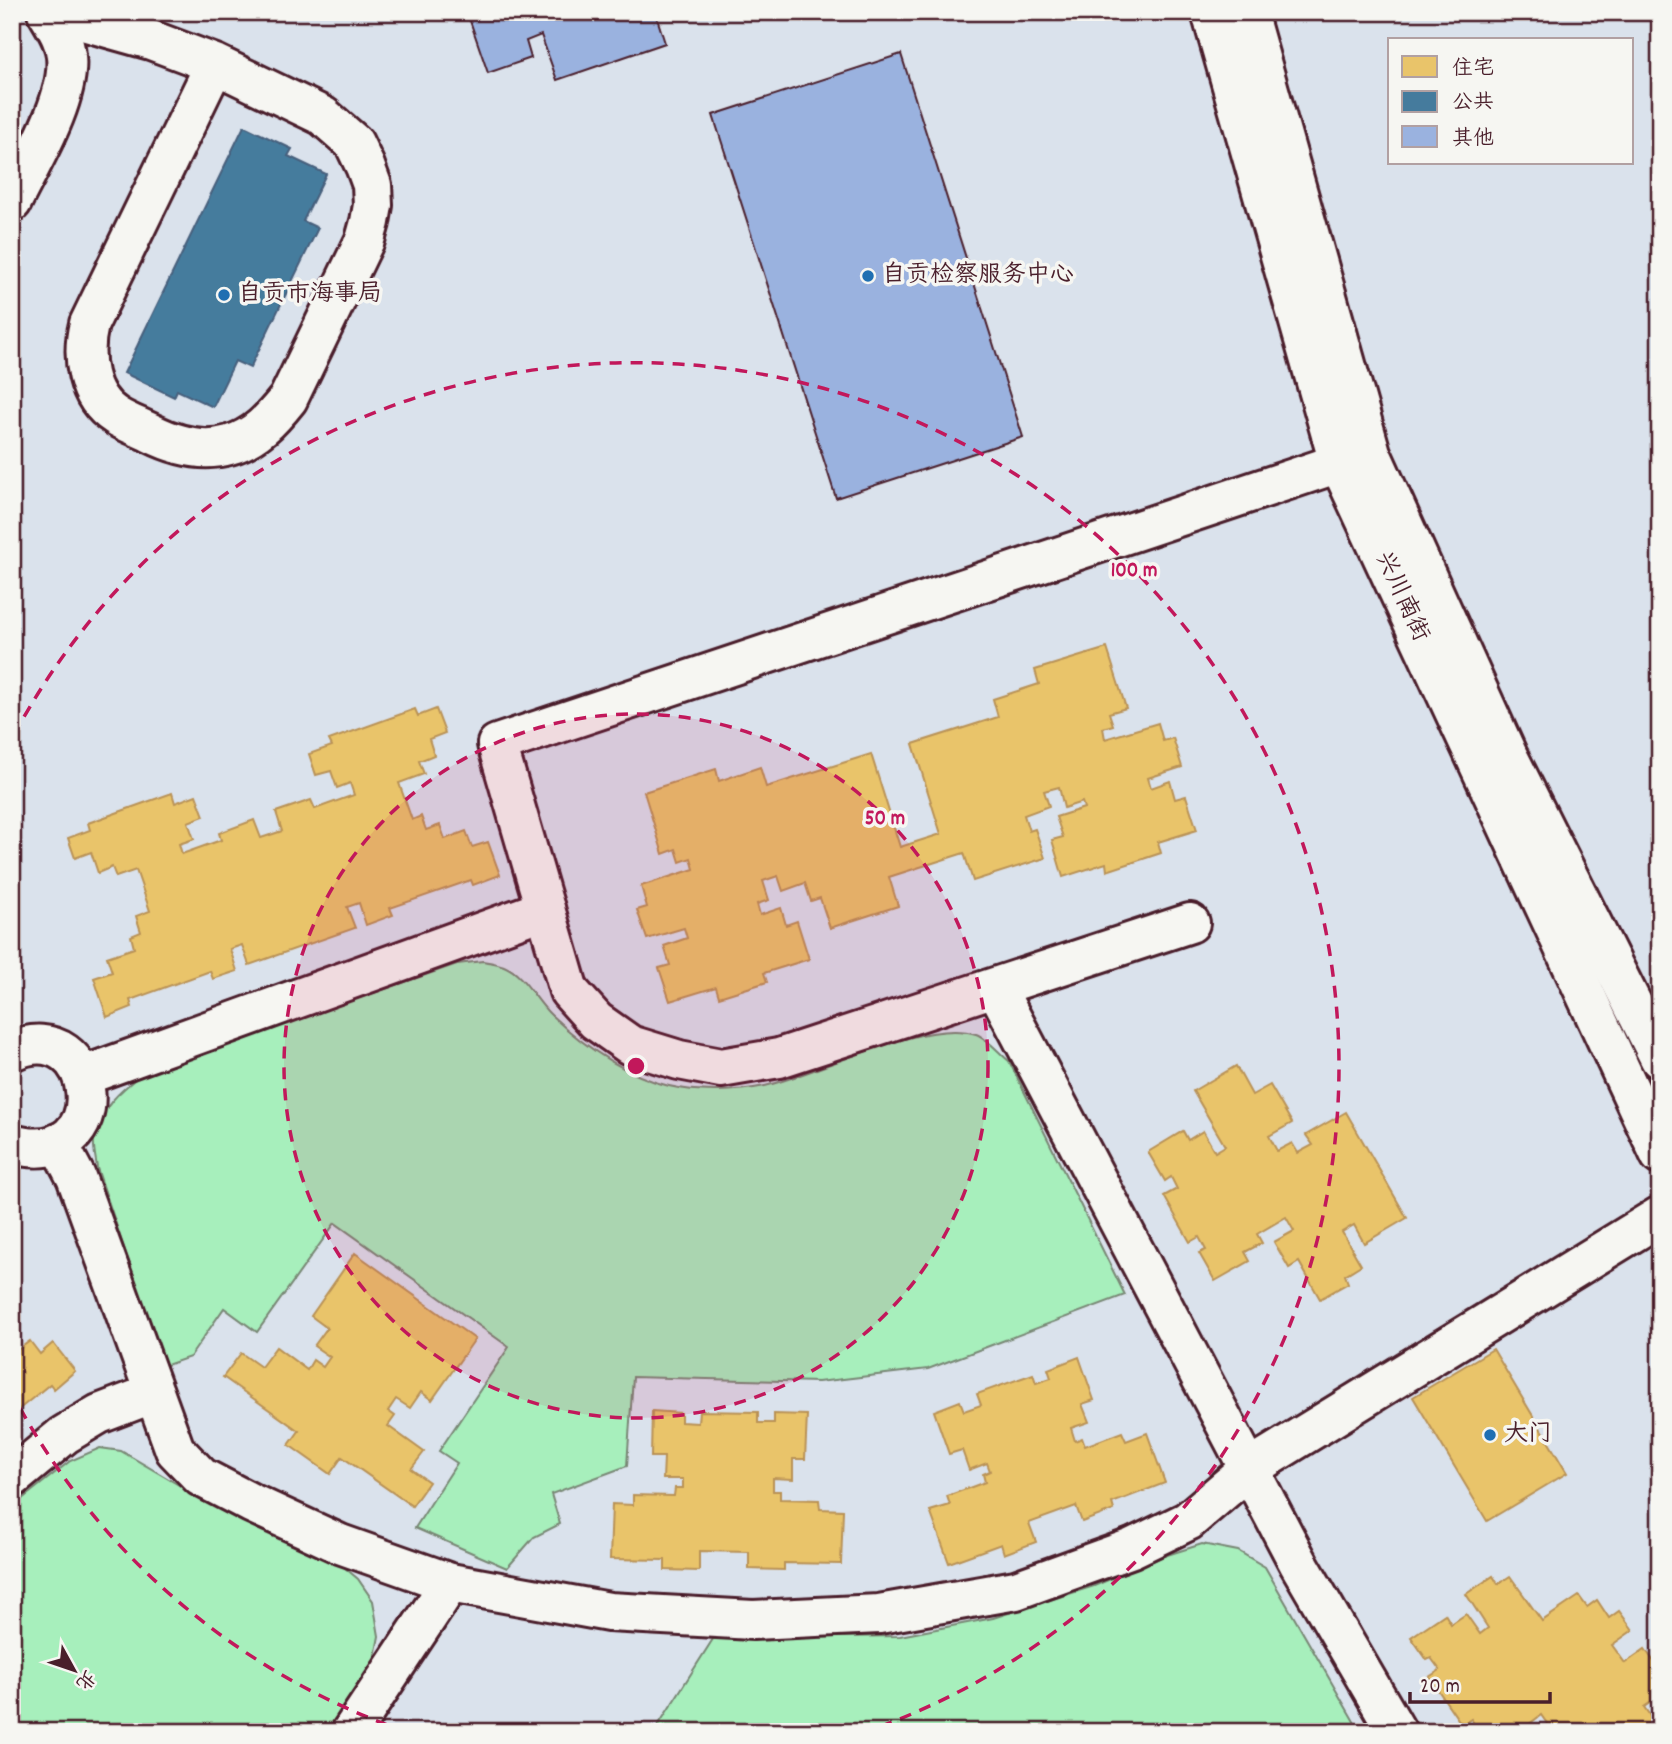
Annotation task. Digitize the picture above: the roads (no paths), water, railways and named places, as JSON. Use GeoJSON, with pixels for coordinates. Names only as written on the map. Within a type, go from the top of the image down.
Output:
{"type":"FeatureCollection","features":[{"type":"Feature","properties":{"kind":"street"},"geometry":{"type":"LineString","coordinates":[[49,12],[151,40],[215,64],[323,116],[354,142],[372,185],[373,205],[365,240],[288,399],[273,418],[254,434],[229,445],[202,449],[171,443],[115,416],[103,405],[87,373],[85,339],[89,324],[215,64]]}},
{"type":"Feature","properties":{"kind":"street"},"geometry":{"type":"LineString","coordinates":[[12,202],[64,90],[66,55],[49,12]]}},
{"type":"Feature","properties":{"kind":"street","name":"兴川南街"},"geometry":{"type":"LineString","coordinates":[[1211,12],[1339,463],[1660,1156]]}},
{"type":"Feature","properties":{"kind":"street","name":"兴川南街"},"geometry":{"type":"LineString","coordinates":[[1247,12],[1371,453],[1508,756],[1660,1059]]}},
{"type":"Feature","properties":{"kind":"street"},"geometry":{"type":"LineString","coordinates":[[1190,923],[779,1058],[721,1068],[679,1060],[630,1045],[596,1021],[569,991],[497,744],[1339,463]]}},
{"type":"Feature","properties":{"kind":"street"},"geometry":{"type":"LineString","coordinates":[[83,1076],[545,909]]}},
{"type":"Feature","properties":{"kind":"street"},"geometry":{"type":"LineString","coordinates":[[996,988],[1299,1564],[1397,1732]]}},
{"type":"Feature","properties":{"kind":"street"},"geometry":{"type":"LineString","coordinates":[[12,1051],[23,1046],[41,1045],[59,1050],[73,1061],[83,1076],[87,1094],[85,1112],[77,1128],[64,1140],[47,1147],[29,1148],[12,1144]]}},
{"type":"Feature","properties":{"kind":"street"},"geometry":{"type":"LineString","coordinates":[[58,1143],[76,1177],[175,1450],[201,1477],[340,1544],[450,1583],[609,1612],[753,1620],[879,1614],[1016,1590],[1132,1548],[1188,1521],[1250,1468],[1660,1216]]}},
{"type":"Feature","properties":{"kind":"street"},"geometry":{"type":"LineString","coordinates":[[12,1478],[64,1435],[88,1421],[154,1392]]}},
{"type":"Feature","properties":{"kind":"street"},"geometry":{"type":"LineString","coordinates":[[351,1732],[450,1583]]}},
{"type":"Feature","properties":{"kind":"place","name":"自贡检察服务中心"},"geometry":{"type":"Point","coordinates":[868,276]}},
{"type":"Feature","properties":{"kind":"place","name":"自贡市海事局"},"geometry":{"type":"Point","coordinates":[224,295]}},
{"type":"Feature","properties":{"kind":"place","name":"大门"},"geometry":{"type":"Point","coordinates":[1490,1435]}}]}
